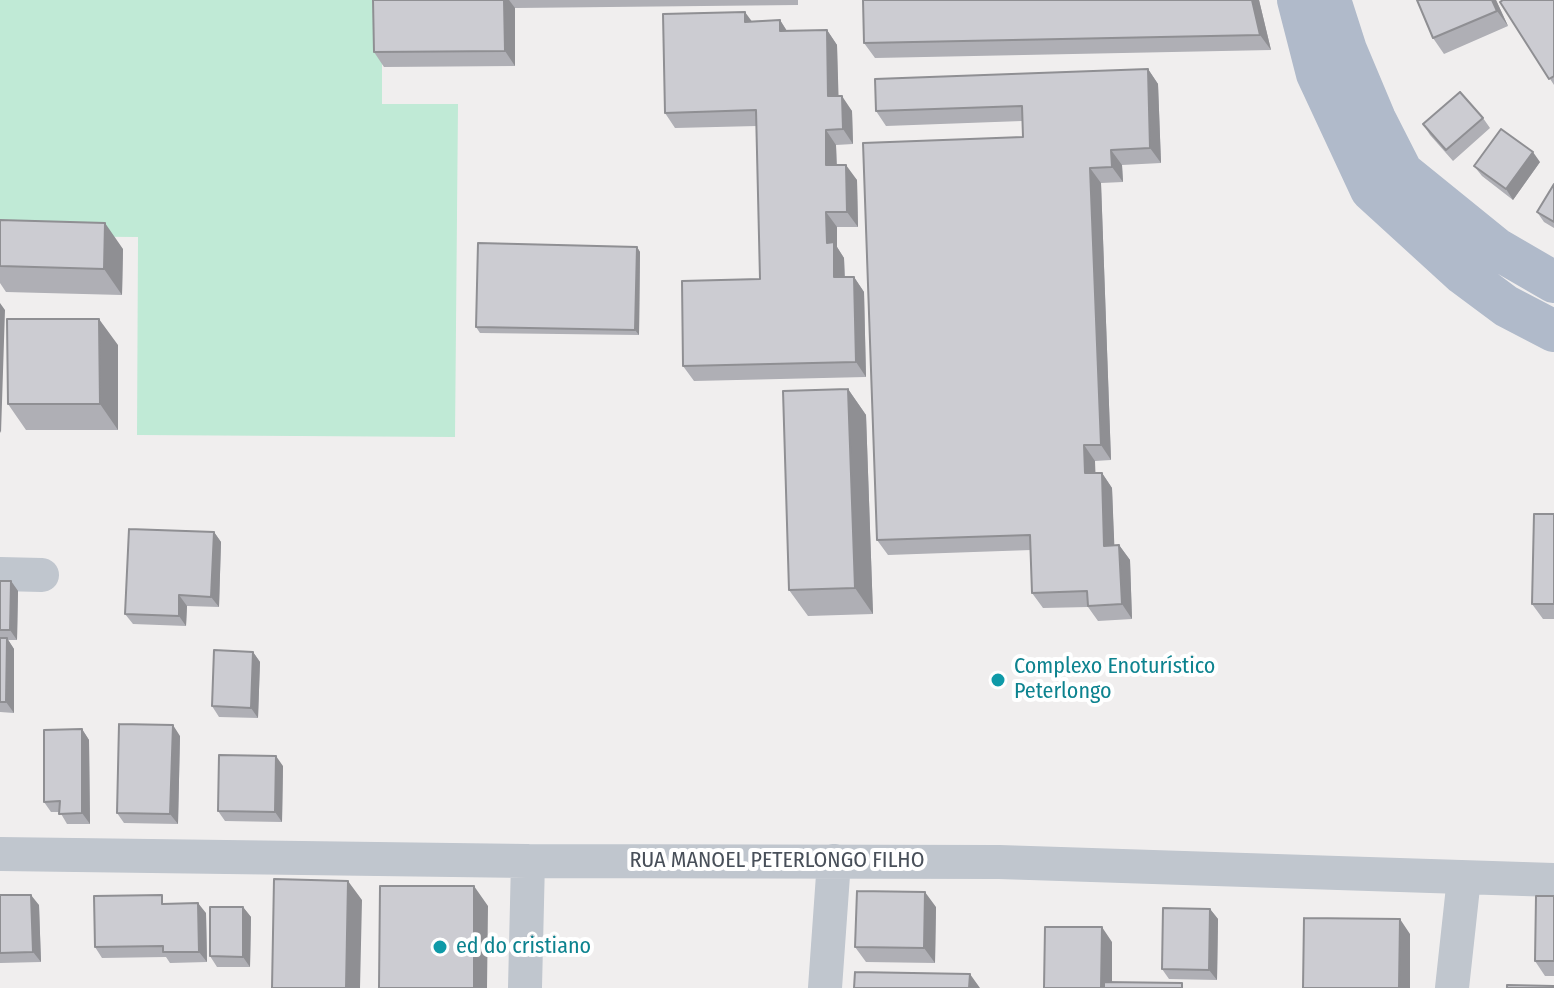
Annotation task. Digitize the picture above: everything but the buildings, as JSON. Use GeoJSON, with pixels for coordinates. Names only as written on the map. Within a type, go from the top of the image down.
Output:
{"type":"FeatureCollection","features":[{"type":"Feature","properties":{"kind":"main road"},"geometry":{"type":"LineString","coordinates":[[1298,0],[1317,74],[1371,190],[1463,274],[1506,306],[1554,331]]}},
{"type":"Feature","properties":{"kind":"main road"},"geometry":{"type":"LineString","coordinates":[[1330,0],[1346,50],[1375,119],[1402,172],[1497,249],[1554,282]]}},
{"type":"Feature","properties":{"kind":"street"},"geometry":{"type":"LineString","coordinates":[[0,574],[42,575]]}},
{"type":"Feature","properties":{"kind":"street","name":"RUA MANOEL PETERLONGO FILHO"},"geometry":{"type":"LineString","coordinates":[[0,854],[1015,863],[1554,880]]}},
{"type":"Feature","properties":{"kind":"street"},"geometry":{"type":"LineString","coordinates":[[525,988],[528,861]]}},
{"type":"Feature","properties":{"kind":"street"},"geometry":{"type":"LineString","coordinates":[[825,988],[834,861]]}},
{"type":"Feature","properties":{"kind":"street"},"geometry":{"type":"LineString","coordinates":[[1452,988],[1464,878]]}},
{"type":"Feature","properties":{"kind":"green space"},"geometry":{"type":"Polygon","coordinates":[[[0,0],[382,0],[382,104],[458,104],[455,437],[137,435],[138,237],[0,236],[0,0]]]}},
{"type":"Feature","properties":{"kind":"place","name":"Complexo Enoturístico Peterlongo"},"geometry":{"type":"Point","coordinates":[998,680]}},
{"type":"Feature","properties":{"kind":"place","name":"ed do cristiano"},"geometry":{"type":"Point","coordinates":[440,947]}}]}
